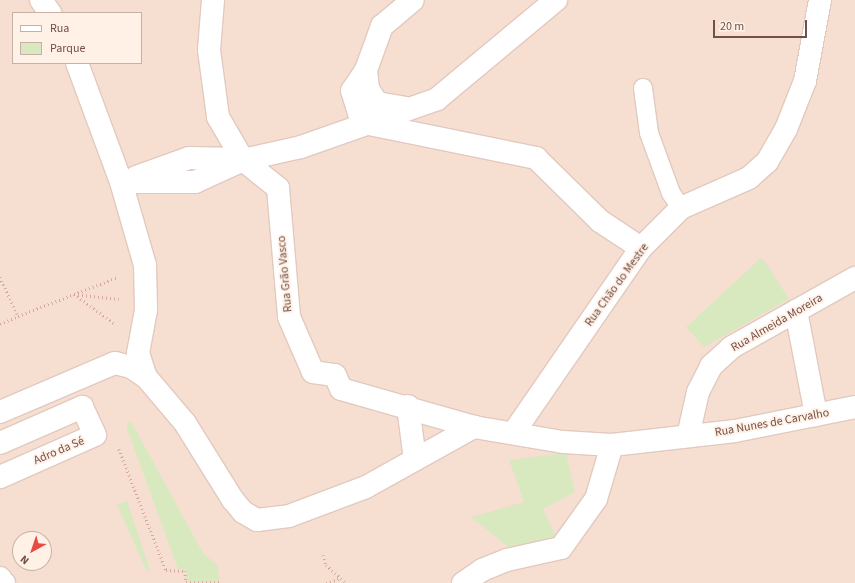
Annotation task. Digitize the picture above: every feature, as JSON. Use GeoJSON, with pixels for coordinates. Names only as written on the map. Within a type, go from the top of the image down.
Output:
{"type":"FeatureCollection","features":[{"type":"Feature","properties":{"kind":"street"},"geometry":{"type":"LineString","coordinates":[[41,0],[49,12]]}},
{"type":"Feature","properties":{"kind":"street"},"geometry":{"type":"LineString","coordinates":[[213,0],[209,50],[218,118],[244,160]]}},
{"type":"Feature","properties":{"kind":"street"},"geometry":{"type":"LineString","coordinates":[[362,123],[352,91],[366,70],[382,26],[413,0]]}},
{"type":"Feature","properties":{"kind":"street"},"geometry":{"type":"LineString","coordinates":[[121,182],[195,182],[244,160],[301,147],[362,123],[437,99],[556,0]]}},
{"type":"Feature","properties":{"kind":"street","name":"Rua Chão do Mestre"},"geometry":{"type":"LineString","coordinates":[[514,432],[641,248],[681,208],[749,178],[767,162],[786,129],[804,81],[820,0]]}},
{"type":"Feature","properties":{"kind":"street"},"geometry":{"type":"LineString","coordinates":[[77,64],[121,182],[137,231],[147,288],[138,353],[146,377]]}},
{"type":"Feature","properties":{"kind":"street"},"geometry":{"type":"LineString","coordinates":[[366,70],[368,89],[377,103],[396,108],[411,107]]}},
{"type":"Feature","properties":{"kind":"street"},"geometry":{"type":"LineString","coordinates":[[362,123],[536,158],[600,221],[641,248]]}},
{"type":"Feature","properties":{"kind":"street","name":"Rua Grão Vasco"},"geometry":{"type":"LineString","coordinates":[[244,160],[278,188],[281,211],[288,317],[313,372],[334,375],[340,389],[408,406]]}},
{"type":"Feature","properties":{"kind":"street","name":"Rua Almeida Moreira"},"geometry":{"type":"LineString","coordinates":[[688,436],[698,392],[711,366],[732,347],[855,278]]}},
{"type":"Feature","properties":{"kind":"street"},"geometry":{"type":"LineString","coordinates":[[796,311],[816,415]]}},
{"type":"Feature","properties":{"kind":"street"},"geometry":{"type":"LineString","coordinates":[[0,412],[109,367],[128,351],[142,325]]}},
{"type":"Feature","properties":{"kind":"street"},"geometry":{"type":"LineString","coordinates":[[109,367],[131,367],[146,377],[202,447],[233,500],[250,517],[257,520],[274,520],[366,487],[474,427]]}},
{"type":"Feature","properties":{"kind":"street"},"geometry":{"type":"LineString","coordinates":[[415,460],[408,406],[474,427],[514,432],[563,442],[612,445],[688,436]]}},
{"type":"Feature","properties":{"kind":"street","name":"Adro da Sé"},"geometry":{"type":"LineString","coordinates":[[0,443],[82,407],[95,435],[0,477]]}},
{"type":"Feature","properties":{"kind":"street","name":"Rua Nunes de Carvalho"},"geometry":{"type":"LineString","coordinates":[[688,436],[735,432],[855,407]]}},
{"type":"Feature","properties":{"kind":"street"},"geometry":{"type":"LineString","coordinates":[[463,583],[482,570],[507,560],[561,548],[596,499],[612,445]]}},
{"type":"Feature","properties":{"kind":"street"},"geometry":{"type":"LineString","coordinates":[[0,578],[4,583]]}},
{"type":"Feature","properties":{"kind":"lane"},"geometry":{"type":"LineString","coordinates":[[643,88],[649,133],[671,193],[681,208]]}},
{"type":"Feature","properties":{"kind":"path"},"geometry":{"type":"LineString","coordinates":[[0,324],[120,276]]}},
{"type":"Feature","properties":{"kind":"path"},"geometry":{"type":"LineString","coordinates":[[0,277],[18,316]]}},
{"type":"Feature","properties":{"kind":"path"},"geometry":{"type":"LineString","coordinates":[[73,294],[126,300]]}},
{"type":"Feature","properties":{"kind":"path"},"geometry":{"type":"LineString","coordinates":[[73,294],[110,320]]}},
{"type":"Feature","properties":{"kind":"path"},"geometry":{"type":"LineString","coordinates":[[116,443],[166,570],[185,571],[186,582],[220,582]]}},
{"type":"Feature","properties":{"kind":"path"},"geometry":{"type":"LineString","coordinates":[[322,555],[326,565],[347,583]]}},
{"type":"Feature","properties":{"kind":"path"},"geometry":{"type":"LineString","coordinates":[[326,583],[341,578]]}},
{"type":"Feature","properties":{"kind":"shaded area"},"geometry":{"type":"Polygon","coordinates":[[[0,0],[855,0],[855,583],[0,583],[0,0]]]}},
{"type":"Feature","properties":{"kind":"green space"},"geometry":{"type":"Polygon","coordinates":[[[762,257],[789,299],[704,347],[686,327],[762,257]]]}},
{"type":"Feature","properties":{"kind":"green space"},"geometry":{"type":"Polygon","coordinates":[[[131,421],[203,553],[218,566],[219,581],[187,581],[186,569],[178,569],[126,426],[131,421]]]}},
{"type":"Feature","properties":{"kind":"green space"},"geometry":{"type":"Polygon","coordinates":[[[566,453],[575,492],[543,509],[558,541],[511,549],[471,517],[524,502],[509,460],[566,453]]]}},
{"type":"Feature","properties":{"kind":"green space"},"geometry":{"type":"Polygon","coordinates":[[[127,501],[150,570],[147,572],[117,505],[127,501]]]}}]}
